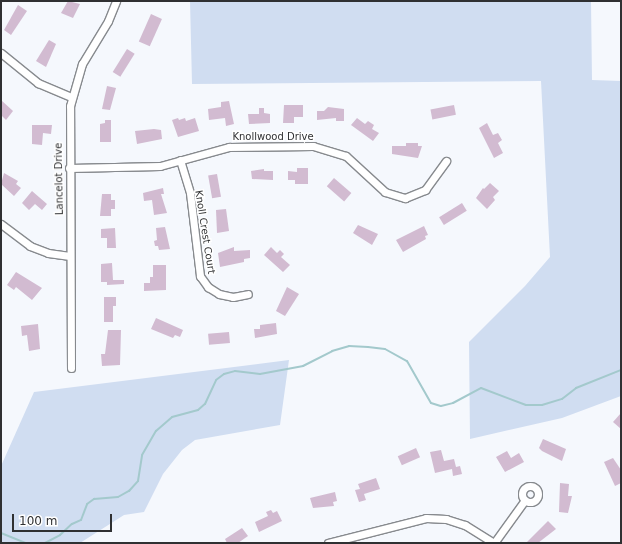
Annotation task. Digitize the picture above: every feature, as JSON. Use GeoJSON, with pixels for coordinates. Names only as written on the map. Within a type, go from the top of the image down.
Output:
{"type":"FeatureCollection","features":[{"type":"Feature","properties":{"kind":"street","name":"Lancelot Drive"},"geometry":{"type":"LineString","coordinates":[[71,368],[69,168],[71,97],[82,64],[108,21],[116,1]]}},
{"type":"Feature","properties":{"kind":"street"},"geometry":{"type":"LineString","coordinates":[[1,53],[38,83],[71,97]]}},
{"type":"Feature","properties":{"kind":"street","name":"Knollwood Drive"},"geometry":{"type":"LineString","coordinates":[[69,168],[154,167],[229,147],[313,146],[346,156],[385,192],[405,198],[417,195],[427,188],[446,161]]}},
{"type":"Feature","properties":{"kind":"street","name":"Knoll Crest Court"},"geometry":{"type":"LineString","coordinates":[[180,160],[190,193],[200,276],[208,287],[219,294],[233,297],[248,294]]}},
{"type":"Feature","properties":{"kind":"street"},"geometry":{"type":"LineString","coordinates":[[1,224],[30,246],[48,253],[70,256]]}},
{"type":"Feature","properties":{"kind":"street"},"geometry":{"type":"LineString","coordinates":[[328,543],[426,518],[446,519],[465,524],[494,543],[525,500]]}},
{"type":"Feature","properties":{"kind":"shaded area"},"geometry":{"type":"Polygon","coordinates":[[[190,1],[591,1],[592,80],[621,81],[621,396],[562,418],[470,439],[469,342],[525,286],[550,257],[541,81],[192,84],[190,1]]]}},
{"type":"Feature","properties":{"kind":"shaded area"},"geometry":{"type":"Polygon","coordinates":[[[289,360],[280,425],[195,440],[182,450],[163,474],[144,512],[124,515],[80,543],[1,543],[1,466],[34,392],[289,360]]]}},
{"type":"Feature","properties":{"kind":"building"},"geometry":{"type":"Polygon","coordinates":[[[68,1],[80,4],[73,18],[61,13],[68,1]]]}},
{"type":"Feature","properties":{"kind":"building"},"geometry":{"type":"Polygon","coordinates":[[[18,5],[27,11],[11,35],[4,30],[18,5]]]}},
{"type":"Feature","properties":{"kind":"building"},"geometry":{"type":"Polygon","coordinates":[[[151,14],[162,19],[150,46],[139,41],[151,14]]]}},
{"type":"Feature","properties":{"kind":"building"},"geometry":{"type":"Polygon","coordinates":[[[49,40],[56,44],[46,67],[36,61],[49,40]]]}},
{"type":"Feature","properties":{"kind":"building"},"geometry":{"type":"Polygon","coordinates":[[[127,49],[135,54],[120,77],[113,72],[127,49]]]}},
{"type":"Feature","properties":{"kind":"building"},"geometry":{"type":"Polygon","coordinates":[[[107,86],[116,88],[110,110],[102,109],[107,86]]]}},
{"type":"Feature","properties":{"kind":"building"},"geometry":{"type":"Polygon","coordinates":[[[1,100],[13,111],[6,120],[1,115],[1,100]]]}},
{"type":"Feature","properties":{"kind":"building"},"geometry":{"type":"Polygon","coordinates":[[[229,101],[234,124],[226,126],[225,118],[209,120],[208,109],[221,107],[221,102],[229,101]]]}},
{"type":"Feature","properties":{"kind":"building"},"geometry":{"type":"Polygon","coordinates":[[[284,105],[303,105],[303,117],[294,117],[294,123],[283,123],[284,105]]]}},
{"type":"Feature","properties":{"kind":"building"},"geometry":{"type":"Polygon","coordinates":[[[454,105],[456,115],[432,119],[430,110],[454,105]]]}},
{"type":"Feature","properties":{"kind":"building"},"geometry":{"type":"Polygon","coordinates":[[[328,107],[344,109],[344,121],[336,121],[336,118],[317,120],[317,111],[324,111],[328,107]]]}},
{"type":"Feature","properties":{"kind":"building"},"geometry":{"type":"Polygon","coordinates":[[[259,108],[264,108],[264,113],[270,114],[270,123],[249,124],[248,114],[259,114],[259,108]]]}},
{"type":"Feature","properties":{"kind":"building"},"geometry":{"type":"Polygon","coordinates":[[[178,118],[179,120],[185,118],[186,121],[195,118],[199,131],[178,137],[172,120],[178,118]]]}},
{"type":"Feature","properties":{"kind":"building"},"geometry":{"type":"Polygon","coordinates":[[[357,118],[365,124],[368,121],[374,125],[372,129],[379,133],[373,141],[351,125],[357,118]]]}},
{"type":"Feature","properties":{"kind":"building"},"geometry":{"type":"Polygon","coordinates":[[[105,120],[111,120],[111,142],[100,142],[100,124],[105,123],[105,120]]]}},
{"type":"Feature","properties":{"kind":"building"},"geometry":{"type":"Polygon","coordinates":[[[487,123],[493,135],[498,133],[502,140],[498,143],[503,153],[494,158],[479,128],[487,123]]]}},
{"type":"Feature","properties":{"kind":"building"},"geometry":{"type":"Polygon","coordinates":[[[32,125],[52,125],[51,134],[43,133],[42,145],[32,144],[32,125]]]}},
{"type":"Feature","properties":{"kind":"building"},"geometry":{"type":"Polygon","coordinates":[[[154,129],[161,130],[162,139],[137,144],[135,131],[154,129]]]}},
{"type":"Feature","properties":{"kind":"building"},"geometry":{"type":"Polygon","coordinates":[[[406,143],[418,143],[418,146],[422,146],[418,158],[392,154],[392,146],[406,146],[406,143]]]}},
{"type":"Feature","properties":{"kind":"building"},"geometry":{"type":"Polygon","coordinates":[[[297,168],[308,168],[308,184],[295,184],[295,180],[288,180],[288,171],[297,172],[297,168]]]}},
{"type":"Feature","properties":{"kind":"building"},"geometry":{"type":"Polygon","coordinates":[[[264,169],[264,171],[273,171],[273,180],[252,179],[251,171],[264,169]]]}},
{"type":"Feature","properties":{"kind":"building"},"geometry":{"type":"Polygon","coordinates":[[[4,173],[18,181],[16,184],[21,188],[14,196],[1,184],[4,173]]]}},
{"type":"Feature","properties":{"kind":"building"},"geometry":{"type":"Polygon","coordinates":[[[217,174],[221,197],[212,198],[208,176],[217,174]]]}},
{"type":"Feature","properties":{"kind":"building"},"geometry":{"type":"Polygon","coordinates":[[[334,178],[351,193],[344,201],[327,186],[334,178]]]}},
{"type":"Feature","properties":{"kind":"building"},"geometry":{"type":"Polygon","coordinates":[[[490,183],[499,191],[493,197],[495,200],[487,209],[476,198],[483,188],[484,189],[490,183]]]}},
{"type":"Feature","properties":{"kind":"building"},"geometry":{"type":"Polygon","coordinates":[[[163,188],[164,194],[161,194],[167,213],[154,215],[152,200],[144,201],[143,193],[163,188]]]}},
{"type":"Feature","properties":{"kind":"building"},"geometry":{"type":"Polygon","coordinates":[[[32,191],[47,204],[42,210],[35,204],[29,210],[22,203],[32,191]]]}},
{"type":"Feature","properties":{"kind":"building"},"geometry":{"type":"Polygon","coordinates":[[[102,194],[111,194],[111,200],[115,200],[115,209],[111,209],[111,216],[100,216],[102,194]]]}},
{"type":"Feature","properties":{"kind":"building"},"geometry":{"type":"Polygon","coordinates":[[[462,203],[467,211],[444,225],[439,217],[462,203]]]}},
{"type":"Feature","properties":{"kind":"building"},"geometry":{"type":"Polygon","coordinates":[[[226,209],[229,231],[217,233],[216,210],[226,209]]]}},
{"type":"Feature","properties":{"kind":"building"},"geometry":{"type":"Polygon","coordinates":[[[358,225],[378,234],[372,245],[353,233],[358,225]]]}},
{"type":"Feature","properties":{"kind":"building"},"geometry":{"type":"Polygon","coordinates":[[[424,226],[428,235],[425,236],[426,239],[403,252],[396,240],[424,226]]]}},
{"type":"Feature","properties":{"kind":"building"},"geometry":{"type":"Polygon","coordinates":[[[165,227],[170,249],[159,250],[158,246],[155,246],[154,241],[157,240],[156,228],[165,227]]]}},
{"type":"Feature","properties":{"kind":"building"},"geometry":{"type":"Polygon","coordinates":[[[115,228],[116,248],[107,248],[107,238],[101,238],[101,229],[115,228]]]}},
{"type":"Feature","properties":{"kind":"building"},"geometry":{"type":"Polygon","coordinates":[[[234,247],[234,251],[250,250],[250,258],[244,259],[244,262],[220,267],[218,253],[234,247]]]}},
{"type":"Feature","properties":{"kind":"building"},"geometry":{"type":"Polygon","coordinates":[[[271,247],[277,253],[280,250],[284,254],[281,257],[290,265],[283,272],[264,255],[271,247]]]}},
{"type":"Feature","properties":{"kind":"building"},"geometry":{"type":"Polygon","coordinates":[[[112,263],[113,280],[124,280],[124,284],[107,285],[107,282],[101,282],[101,264],[112,263]]]}},
{"type":"Feature","properties":{"kind":"building"},"geometry":{"type":"Polygon","coordinates":[[[153,265],[166,265],[166,290],[144,291],[144,283],[150,283],[150,277],[153,277],[153,265]]]}},
{"type":"Feature","properties":{"kind":"building"},"geometry":{"type":"Polygon","coordinates":[[[16,272],[42,288],[32,300],[16,287],[14,290],[7,285],[16,272]]]}},
{"type":"Feature","properties":{"kind":"building"},"geometry":{"type":"Polygon","coordinates":[[[287,287],[299,294],[285,316],[276,311],[287,287]]]}},
{"type":"Feature","properties":{"kind":"building"},"geometry":{"type":"Polygon","coordinates":[[[104,297],[116,297],[116,306],[113,306],[113,322],[104,322],[104,297]]]}},
{"type":"Feature","properties":{"kind":"building"},"geometry":{"type":"Polygon","coordinates":[[[156,318],[183,330],[180,337],[175,335],[173,338],[151,329],[156,318]]]}},
{"type":"Feature","properties":{"kind":"building"},"geometry":{"type":"Polygon","coordinates":[[[276,323],[277,334],[255,338],[254,329],[260,329],[260,325],[276,323]]]}},
{"type":"Feature","properties":{"kind":"building"},"geometry":{"type":"Polygon","coordinates":[[[38,324],[40,349],[29,351],[27,335],[22,336],[21,326],[38,324]]]}},
{"type":"Feature","properties":{"kind":"building"},"geometry":{"type":"Polygon","coordinates":[[[108,330],[121,330],[120,365],[102,366],[101,354],[105,354],[108,330]]]}},
{"type":"Feature","properties":{"kind":"building"},"geometry":{"type":"Polygon","coordinates":[[[229,332],[230,343],[209,345],[208,334],[229,332]]]}},
{"type":"Feature","properties":{"kind":"building"},"geometry":{"type":"Polygon","coordinates":[[[621,413],[621,429],[613,422],[621,413]]]}},
{"type":"Feature","properties":{"kind":"building"},"geometry":{"type":"Polygon","coordinates":[[[543,439],[566,449],[562,461],[539,448],[543,439]]]}},
{"type":"Feature","properties":{"kind":"building"},"geometry":{"type":"Polygon","coordinates":[[[416,448],[420,457],[402,465],[398,456],[416,448]]]}},
{"type":"Feature","properties":{"kind":"building"},"geometry":{"type":"Polygon","coordinates":[[[441,450],[444,461],[454,459],[456,467],[460,466],[462,474],[453,476],[452,469],[435,473],[430,452],[441,450]]]}},
{"type":"Feature","properties":{"kind":"building"},"geometry":{"type":"Polygon","coordinates":[[[507,451],[511,458],[519,453],[524,462],[505,472],[496,457],[507,451]]]}},
{"type":"Feature","properties":{"kind":"building"},"geometry":{"type":"Polygon","coordinates":[[[613,458],[621,470],[621,483],[615,486],[604,462],[613,458]]]}},
{"type":"Feature","properties":{"kind":"building"},"geometry":{"type":"Polygon","coordinates":[[[376,478],[380,489],[364,494],[366,500],[359,502],[355,490],[360,489],[358,484],[376,478]]]}},
{"type":"Feature","properties":{"kind":"building"},"geometry":{"type":"Polygon","coordinates":[[[560,483],[569,484],[568,496],[572,496],[568,513],[559,512],[560,483]]]}},
{"type":"Feature","properties":{"kind":"building"},"geometry":{"type":"Polygon","coordinates":[[[335,492],[337,501],[333,502],[334,506],[313,508],[310,498],[335,492]]]}},
{"type":"Feature","properties":{"kind":"building"},"geometry":{"type":"Polygon","coordinates":[[[271,510],[273,513],[277,511],[282,521],[259,532],[255,522],[268,516],[266,512],[271,510]]]}},
{"type":"Feature","properties":{"kind":"building"},"geometry":{"type":"Polygon","coordinates":[[[548,521],[556,529],[538,543],[526,543],[548,521]]]}},
{"type":"Feature","properties":{"kind":"building"},"geometry":{"type":"Polygon","coordinates":[[[242,528],[248,536],[238,543],[227,543],[225,539],[242,528]]]}},
{"type":"Feature","properties":{"kind":"waterway"},"geometry":{"type":"LineString","coordinates":[[45,543],[60,535],[72,524],[81,520],[87,504],[94,499],[118,497],[129,491],[138,481],[142,455],[156,431],[172,417],[198,410],[205,404],[216,380],[224,374],[235,371],[260,374],[303,366],[332,351],[349,346],[368,347],[385,349],[407,361],[431,403],[441,406],[453,403],[481,388],[526,405],[542,405],[562,399],[576,388],[621,370]]}},
{"type":"Feature","properties":{"kind":"waterway"},"geometry":{"type":"LineString","coordinates":[[1,533],[26,543]]}}]}
